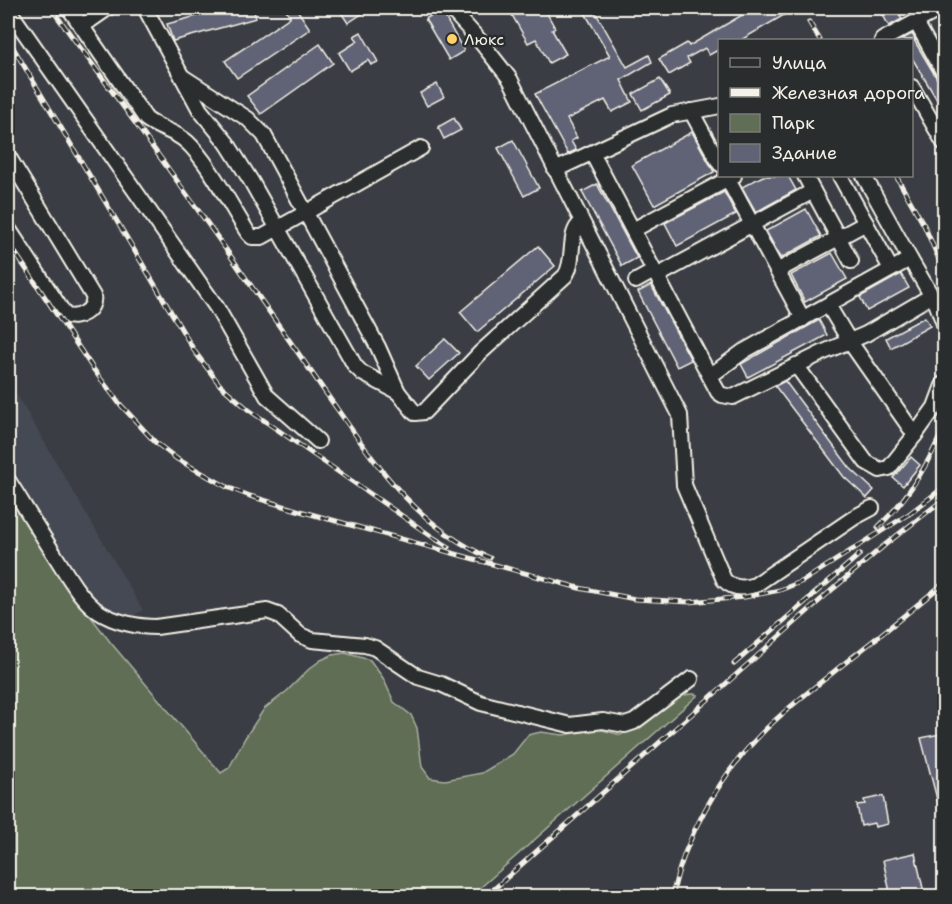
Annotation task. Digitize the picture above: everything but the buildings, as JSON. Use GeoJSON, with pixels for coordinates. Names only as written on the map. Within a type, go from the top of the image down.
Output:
{"type":"FeatureCollection","features":[{"type":"Feature","properties":{"kind":"street"},"geometry":{"type":"LineString","coordinates":[[69,8],[146,119],[153,125],[176,134],[199,155],[252,237],[262,237],[421,148]]}},
{"type":"Feature","properties":{"kind":"street"},"geometry":{"type":"LineString","coordinates":[[82,26],[108,8]]}},
{"type":"Feature","properties":{"kind":"street"},"geometry":{"type":"LineString","coordinates":[[145,8],[200,110],[227,143],[355,366],[362,373],[399,392]]}},
{"type":"Feature","properties":{"kind":"street"},"geometry":{"type":"LineString","coordinates":[[450,8],[510,79],[680,415],[684,485],[724,580],[733,586],[744,588],[755,585],[855,517],[872,508]]}},
{"type":"Feature","properties":{"kind":"street"},"geometry":{"type":"LineString","coordinates":[[885,39],[942,8]]}},
{"type":"Feature","properties":{"kind":"street"},"geometry":{"type":"LineString","coordinates":[[10,19],[217,308],[267,396],[318,441]]}},
{"type":"Feature","properties":{"kind":"street"},"geometry":{"type":"LineString","coordinates":[[916,22],[939,51],[945,73]]}},
{"type":"Feature","properties":{"kind":"street"},"geometry":{"type":"LineString","coordinates":[[182,76],[227,104],[256,126],[273,148],[378,347],[399,392],[415,413],[424,412],[480,353],[565,276],[571,265],[574,230],[581,223]]}},
{"type":"Feature","properties":{"kind":"street"},"geometry":{"type":"LineString","coordinates":[[913,89],[945,143]]}},
{"type":"Feature","properties":{"kind":"street"},"geometry":{"type":"LineString","coordinates":[[555,170],[672,115],[718,106]]}},
{"type":"Feature","properties":{"kind":"street"},"geometry":{"type":"LineString","coordinates":[[691,111],[718,160]]}},
{"type":"Feature","properties":{"kind":"street"},"geometry":{"type":"LineString","coordinates":[[592,153],[722,396],[733,397],[796,365],[850,342],[931,296]]}},
{"type":"Feature","properties":{"kind":"street"},"geometry":{"type":"LineString","coordinates":[[8,156],[93,296],[94,301],[91,308],[78,317],[72,318],[66,315],[8,228]]}},
{"type":"Feature","properties":{"kind":"street"},"geometry":{"type":"LineString","coordinates":[[633,230],[729,177],[803,319]]}},
{"type":"Feature","properties":{"kind":"street"},"geometry":{"type":"LineString","coordinates":[[806,177],[851,261]]}},
{"type":"Feature","properties":{"kind":"street"},"geometry":{"type":"LineString","coordinates":[[841,177],[891,269]]}},
{"type":"Feature","properties":{"kind":"street"},"geometry":{"type":"LineString","coordinates":[[865,177],[945,324]]}},
{"type":"Feature","properties":{"kind":"street"},"geometry":{"type":"LineString","coordinates":[[636,281],[656,274],[813,192]]}},
{"type":"Feature","properties":{"kind":"street"},"geometry":{"type":"LineString","coordinates":[[777,271],[866,223]]}},
{"type":"Feature","properties":{"kind":"street"},"geometry":{"type":"LineString","coordinates":[[710,376],[744,351],[909,259]]}},
{"type":"Feature","properties":{"kind":"street"},"geometry":{"type":"LineString","coordinates":[[828,305],[850,342],[915,435]]}},
{"type":"Feature","properties":{"kind":"street"},"geometry":{"type":"LineString","coordinates":[[796,365],[866,462],[880,470],[889,468],[915,435],[935,407],[945,383]]}},
{"type":"Feature","properties":{"kind":"street"},"geometry":{"type":"LineString","coordinates":[[8,480],[74,585],[88,603],[100,613],[113,619],[146,627],[156,627],[267,612],[278,615],[300,635],[312,640],[366,645],[375,648],[418,677],[441,684],[471,699],[570,725],[603,721],[625,725],[634,722],[691,680]]}},
{"type":"Feature","properties":{"kind":"shaded area"},"geometry":{"type":"Polygon","coordinates":[[[8,380],[143,610],[130,618],[93,600],[8,462],[8,380]]]}},
{"type":"Feature","properties":{"kind":"green space"},"geometry":{"type":"Polygon","coordinates":[[[8,492],[65,583],[111,643],[221,773],[229,768],[264,709],[287,691],[309,669],[332,655],[345,653],[370,660],[383,678],[394,702],[411,715],[417,728],[422,767],[430,778],[445,780],[482,773],[513,754],[528,735],[541,732],[563,735],[599,729],[621,735],[670,702],[690,694],[698,695],[471,896],[8,896],[8,492]]]}},
{"type":"Feature","properties":{"kind":"railway"},"geometry":{"type":"LineString","coordinates":[[51,8],[187,195],[376,463],[415,507],[437,527],[462,544],[490,558]]}},
{"type":"Feature","properties":{"kind":"railway"},"geometry":{"type":"LineString","coordinates":[[809,22],[819,39]]}},
{"type":"Feature","properties":{"kind":"railway"},"geometry":{"type":"LineString","coordinates":[[8,39],[195,352],[220,385],[249,410],[449,547]]}},
{"type":"Feature","properties":{"kind":"railway"},"geometry":{"type":"LineString","coordinates":[[897,177],[924,225],[944,271]]}},
{"type":"Feature","properties":{"kind":"railway"},"geometry":{"type":"LineString","coordinates":[[8,242],[94,370],[119,403],[155,442],[177,459],[227,487],[307,513],[579,588],[635,599],[689,602],[745,597],[780,590],[803,581],[915,510]]}},
{"type":"Feature","properties":{"kind":"railway"},"geometry":{"type":"LineString","coordinates":[[878,527],[899,505],[916,481],[944,427]]}},
{"type":"Feature","properties":{"kind":"railway"},"geometry":{"type":"LineString","coordinates":[[909,514],[944,487]]}},
{"type":"Feature","properties":{"kind":"railway"},"geometry":{"type":"LineString","coordinates":[[486,896],[834,588],[944,499]]}},
{"type":"Feature","properties":{"kind":"railway"},"geometry":{"type":"LineString","coordinates":[[734,664],[860,554]]}},
{"type":"Feature","properties":{"kind":"railway"},"geometry":{"type":"LineString","coordinates":[[672,896],[685,852],[705,809],[745,751],[790,707],[944,583]]}},
{"type":"Feature","properties":{"kind":"place","name":"Люкс"},"geometry":{"type":"Point","coordinates":[452,39]}}]}
